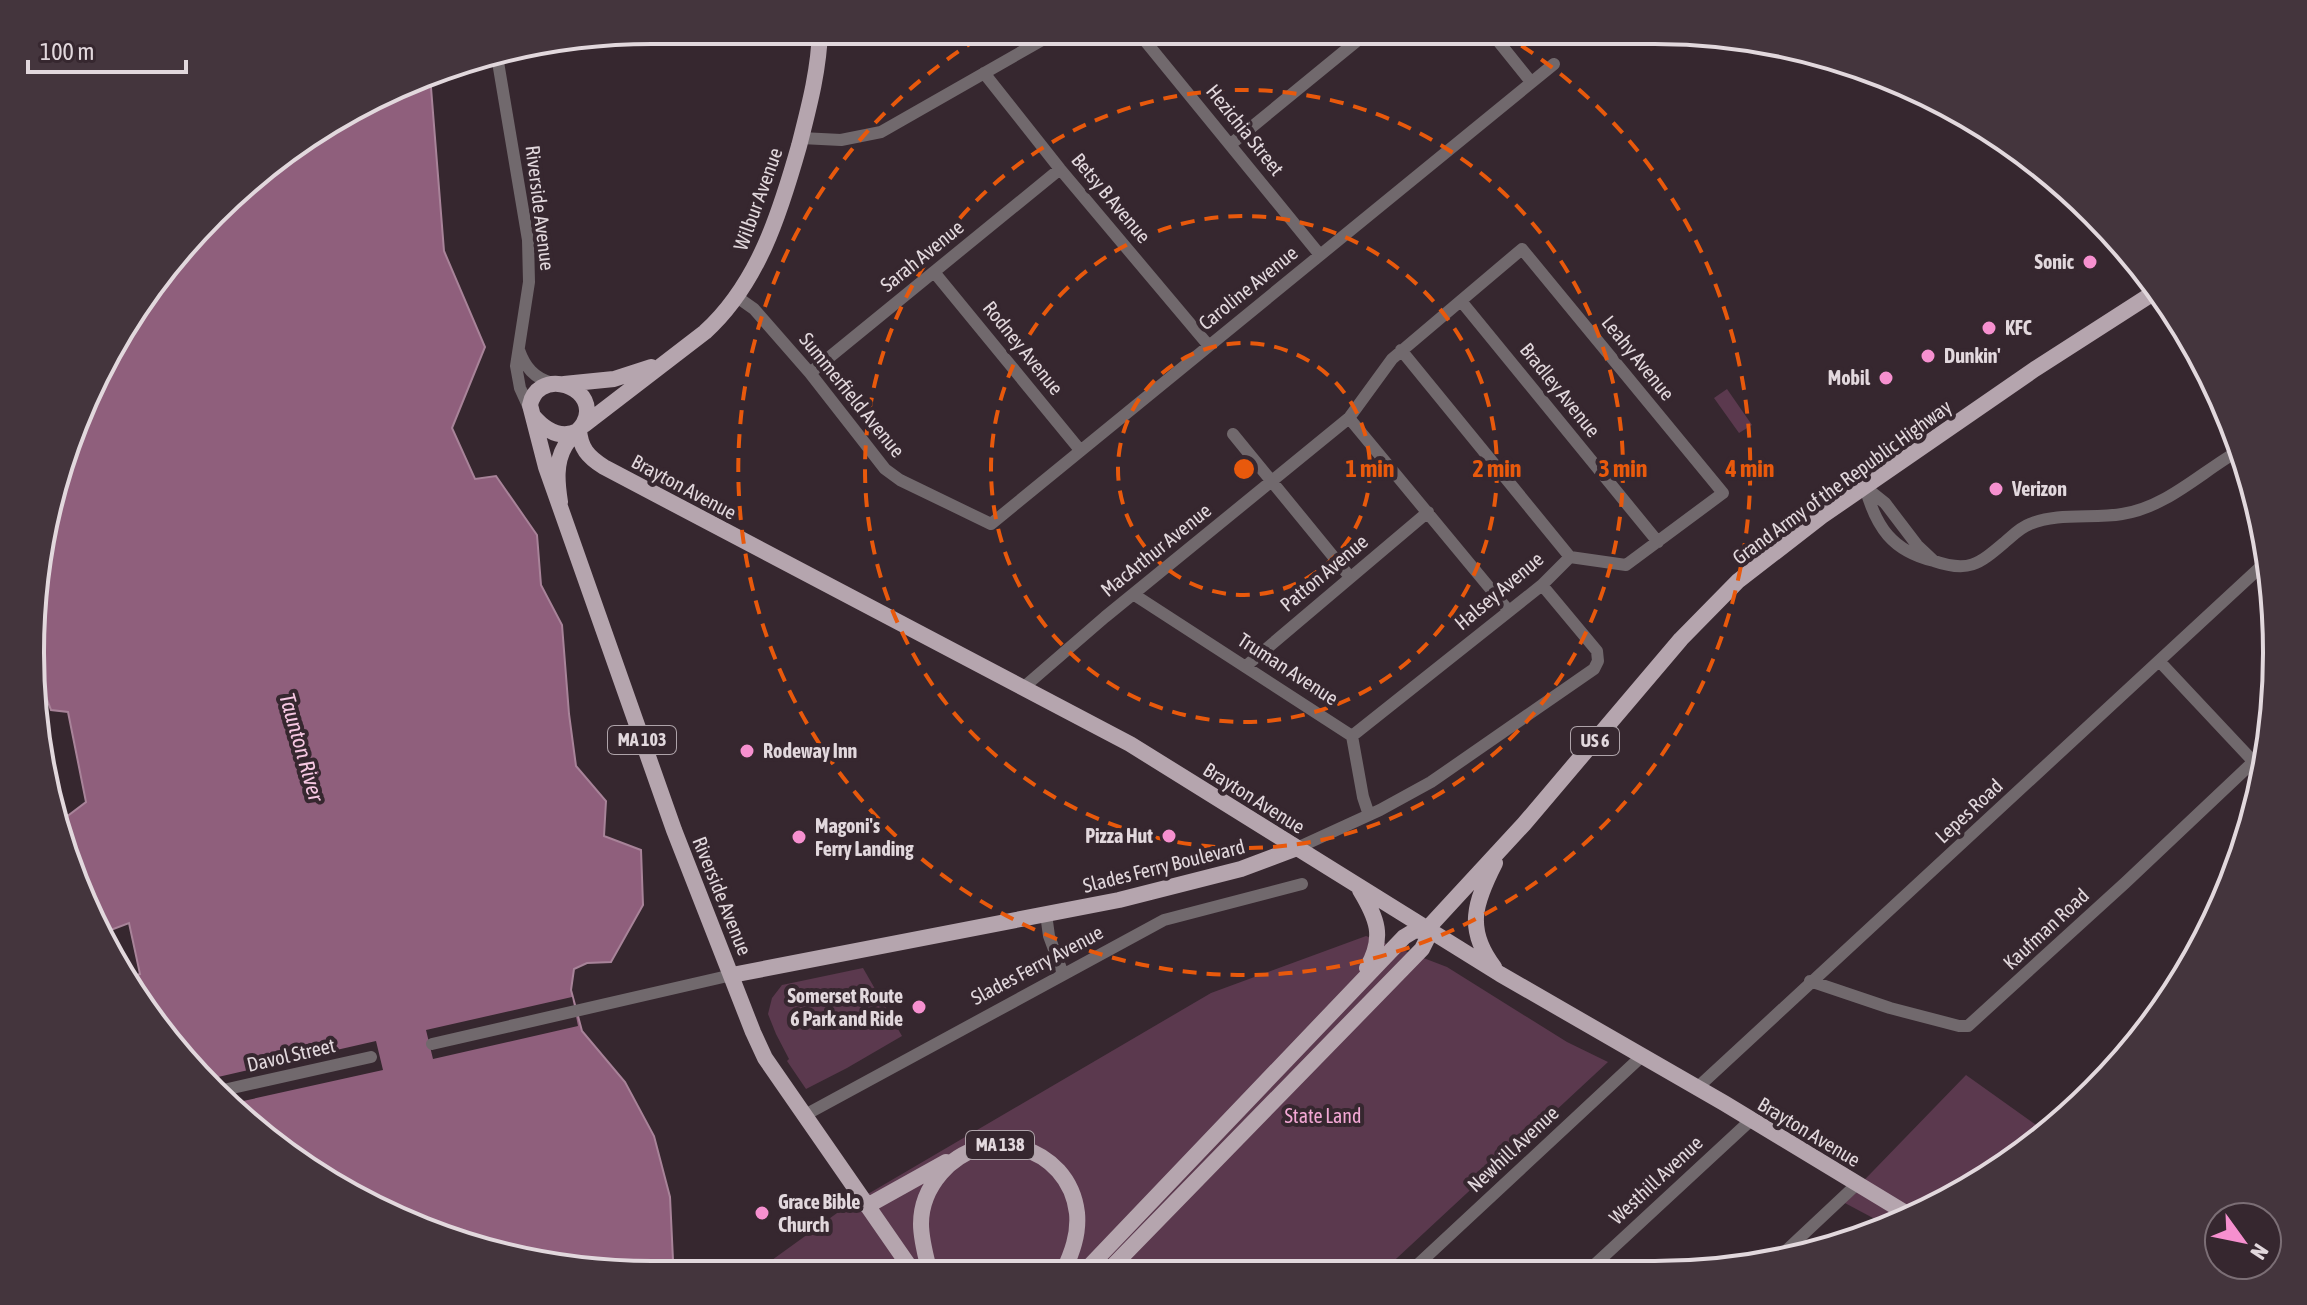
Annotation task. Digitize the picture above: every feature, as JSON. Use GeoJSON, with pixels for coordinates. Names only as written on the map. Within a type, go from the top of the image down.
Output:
{"type":"FeatureCollection","features":[{"type":"Feature","properties":{"kind":"main road","name":"Wilbur Avenue"},"geometry":{"type":"LineString","coordinates":[[579,429],[714,325],[737,297],[759,260],[790,180],[814,87],[819,44]]}},
{"type":"Feature","properties":{"kind":"main road","name":"Grand Army of the Republic Highway"},"geometry":{"type":"LineString","coordinates":[[1427,929],[1505,844],[1709,608],[1738,581],[1792,538],[1865,487],[2035,369],[2148,297]]}},
{"type":"Feature","properties":{"kind":"main road","name":"Wilbur Avenue"},"geometry":{"type":"LineString","coordinates":[[556,384],[625,376],[678,354]]}},
{"type":"Feature","properties":{"kind":"main road"},"geometry":{"type":"LineString","coordinates":[[556,384],[575,391],[585,401],[587,414],[579,429],[565,436],[555,434],[540,424],[531,412],[533,394],[540,387],[556,384]]}},
{"type":"Feature","properties":{"kind":"main road","name":"Riverside Avenue"},"geometry":{"type":"LineString","coordinates":[[531,412],[546,467],[674,830],[753,1032],[765,1058],[906,1261]]}},
{"type":"Feature","properties":{"kind":"main road","name":"Riverside Avenue"},"geometry":{"type":"LineString","coordinates":[[560,502],[559,462],[563,449],[579,429]]}},
{"type":"Feature","properties":{"kind":"main road","name":"Brayton Avenue"},"geometry":{"type":"LineString","coordinates":[[579,429],[580,440],[588,455],[610,470],[1130,744],[1500,974],[1899,1209]]}},
{"type":"Feature","properties":{"kind":"main road"},"geometry":{"type":"LineString","coordinates":[[1500,974],[1478,940],[1475,917],[1481,893],[1505,844]]}},
{"type":"Feature","properties":{"kind":"main road","name":"Slades Ferry Boulevard"},"geometry":{"type":"LineString","coordinates":[[732,975],[1183,885],[1241,869],[1297,848]]}},
{"type":"Feature","properties":{"kind":"main road"},"geometry":{"type":"LineString","coordinates":[[1353,990],[1370,963],[1378,937],[1375,918],[1357,885]]}},
{"type":"Feature","properties":{"kind":"main road","name":"US 6"},"geometry":{"type":"LineString","coordinates":[[1094,1261],[1404,937],[1427,929],[1427,939],[1422,949],[1118,1261]]}},
{"type":"Feature","properties":{"kind":"main road","name":"MA 138"},"geometry":{"type":"LineString","coordinates":[[928,1261],[922,1234],[924,1205],[936,1179],[962,1154],[982,1147],[1012,1146],[1032,1152],[1056,1169],[1072,1194],[1077,1222],[1074,1246],[1068,1261]]}},
{"type":"Feature","properties":{"kind":"main road"},"geometry":{"type":"LineString","coordinates":[[867,1206],[962,1154]]}},
{"type":"Feature","properties":{"kind":"street"},"geometry":{"type":"LineString","coordinates":[[801,138],[841,140],[881,132],[1035,44]]}},
{"type":"Feature","properties":{"kind":"street","name":"Hezichia Street"},"geometry":{"type":"LineString","coordinates":[[1148,44],[1320,255]]}},
{"type":"Feature","properties":{"kind":"street"},"geometry":{"type":"LineString","coordinates":[[1231,144],[1353,44]]}},
{"type":"Feature","properties":{"kind":"street"},"geometry":{"type":"LineString","coordinates":[[1500,44],[1531,82]]}},
{"type":"Feature","properties":{"kind":"street","name":"Riverside Avenue"},"geometry":{"type":"LineString","coordinates":[[498,64],[528,240],[529,282],[516,366],[531,412]]}},
{"type":"Feature","properties":{"kind":"street","name":"Caroline Avenue"},"geometry":{"type":"LineString","coordinates":[[991,524],[1554,64]]}},
{"type":"Feature","properties":{"kind":"street","name":"Betsy B Avenue"},"geometry":{"type":"LineString","coordinates":[[984,73],[1060,169],[1209,346]]}},
{"type":"Feature","properties":{"kind":"street","name":"Sarah Avenue"},"geometry":{"type":"LineString","coordinates":[[810,373],[1060,169]]}},
{"type":"Feature","properties":{"kind":"street","name":"MacArthur Avenue"},"geometry":{"type":"LineString","coordinates":[[1024,687],[1349,418],[1401,350],[1522,249]]}},
{"type":"Feature","properties":{"kind":"street","name":"Leahy Avenue"},"geometry":{"type":"LineString","coordinates":[[1522,249],[1723,493]]}},
{"type":"Feature","properties":{"kind":"street","name":"Rodney Avenue"},"geometry":{"type":"LineString","coordinates":[[934,272],[1080,450]]}},
{"type":"Feature","properties":{"kind":"street","name":"Summerfield Avenue"},"geometry":{"type":"LineString","coordinates":[[737,297],[754,309],[810,373],[885,469],[900,480],[991,524]]}},
{"type":"Feature","properties":{"kind":"street","name":"Bradley Avenue"},"geometry":{"type":"LineString","coordinates":[[1461,301],[1658,542]]}},
{"type":"Feature","properties":{"kind":"street"},"geometry":{"type":"LineString","coordinates":[[519,347],[523,359],[536,377],[556,384]]}},
{"type":"Feature","properties":{"kind":"street"},"geometry":{"type":"LineString","coordinates":[[1401,350],[1570,557]]}},
{"type":"Feature","properties":{"kind":"street"},"geometry":{"type":"LineString","coordinates":[[1349,418],[1508,610]]}},
{"type":"Feature","properties":{"kind":"street"},"geometry":{"type":"LineString","coordinates":[[1233,434],[1350,577]]}},
{"type":"Feature","properties":{"kind":"street"},"geometry":{"type":"LineString","coordinates":[[1865,487],[1885,503],[1917,545],[1934,561],[1954,567],[1969,567],[2028,524],[2141,510],[2162,501],[2230,456]]}},
{"type":"Feature","properties":{"kind":"street","name":"Halsey Avenue"},"geometry":{"type":"LineString","coordinates":[[1352,736],[1542,585],[1570,557],[1626,565],[1723,493]]}},
{"type":"Feature","properties":{"kind":"street","name":"Patton Avenue"},"geometry":{"type":"LineString","coordinates":[[1246,666],[1428,512]]}},
{"type":"Feature","properties":{"kind":"street","name":"Lepes Road"},"geometry":{"type":"LineString","coordinates":[[1697,1088],[2257,570]]}},
{"type":"Feature","properties":{"kind":"street","name":"Slades Ferry Boulevard"},"geometry":{"type":"LineString","coordinates":[[1297,848],[1431,782],[1596,667],[1596,649],[1542,585]]}},
{"type":"Feature","properties":{"kind":"street","name":"Truman Avenue"},"geometry":{"type":"LineString","coordinates":[[1133,594],[1352,736]]}},
{"type":"Feature","properties":{"kind":"street"},"geometry":{"type":"LineString","coordinates":[[2160,662],[2253,761]]}},
{"type":"Feature","properties":{"kind":"street"},"geometry":{"type":"LineString","coordinates":[[1352,736],[1369,815]]}},
{"type":"Feature","properties":{"kind":"street","name":"Kaufman Road"},"geometry":{"type":"LineString","coordinates":[[1810,981],[1890,1008],[1968,1026],[2253,761]]}},
{"type":"Feature","properties":{"kind":"street","name":"Slades Ferry Avenue"},"geometry":{"type":"LineString","coordinates":[[805,1115],[1164,920],[1302,884]]}},
{"type":"Feature","properties":{"kind":"street"},"geometry":{"type":"LineString","coordinates":[[1046,914],[1049,936],[1063,974]]}},
{"type":"Feature","properties":{"kind":"street"},"geometry":{"type":"LineString","coordinates":[[432,1044],[732,975]]}},
{"type":"Feature","properties":{"kind":"street","name":"Newhill Avenue"},"geometry":{"type":"LineString","coordinates":[[1422,1261],[1642,1056]]}},
{"type":"Feature","properties":{"kind":"street","name":"Davol Street"},"geometry":{"type":"LineString","coordinates":[[228,1089],[371,1057]]}},
{"type":"Feature","properties":{"kind":"street","name":"Westhill Avenue"},"geometry":{"type":"LineString","coordinates":[[1599,1261],[1751,1120]]}},
{"type":"Feature","properties":{"kind":"street"},"geometry":{"type":"LineString","coordinates":[[1793,1244],[1857,1184]]}},
{"type":"Feature","properties":{"kind":"green space"},"geometry":{"type":"Polygon","coordinates":[[[1727,389],[1752,425],[1739,433],[1714,398],[1727,389]]]}},
{"type":"Feature","properties":{"kind":"green space","name":"State Land"},"geometry":{"type":"Polygon","coordinates":[[[1366,936],[1447,967],[1567,1042],[1608,1062],[1394,1261],[771,1261],[844,1208],[1211,993],[1366,936]]]}},
{"type":"Feature","properties":{"kind":"green space"},"geometry":{"type":"Polygon","coordinates":[[[863,968],[902,1036],[806,1089],[787,1061],[789,1059],[768,1014],[772,998],[782,985],[863,968]]]}},
{"type":"Feature","properties":{"kind":"green space"},"geometry":{"type":"Polygon","coordinates":[[[1966,1075],[2037,1125],[1959,1179],[1887,1215],[1876,1219],[1843,1202],[1966,1075]]]}},
{"type":"Feature","properties":{"kind":"water","name":"Taunton River"},"geometry":{"type":"Polygon","coordinates":[[[431,86],[444,251],[485,347],[452,428],[475,479],[496,476],[537,535],[541,585],[562,625],[576,766],[606,801],[604,836],[641,850],[643,905],[611,962],[587,963],[574,969],[571,990],[582,1031],[625,1082],[654,1136],[670,1197],[673,1261],[573,1256],[457,1229],[420,1215],[348,1179],[314,1158],[251,1110],[195,1054],[147,991],[137,975],[140,974],[129,923],[111,930],[107,922],[90,885],[67,817],[86,802],[68,712],[51,710],[45,692],[45,613],[56,534],[76,457],[90,420],[126,348],[147,314],[195,251],[251,195],[314,147],[348,126],[431,86]]]}},
{"type":"Feature","properties":{"kind":"pier"},"geometry":{"type":"Polygon","coordinates":[[[572,997],[578,1026],[433,1059],[426,1030],[572,997]]]}},
{"type":"Feature","properties":{"kind":"pier"},"geometry":{"type":"Polygon","coordinates":[[[376,1041],[383,1070],[242,1101],[217,1077],[376,1041]]]}},
{"type":"Feature","properties":{"kind":"place","name":"Sonic"},"geometry":{"type":"Point","coordinates":[2090,262]}},
{"type":"Feature","properties":{"kind":"place","name":"KFC"},"geometry":{"type":"Point","coordinates":[1989,328]}},
{"type":"Feature","properties":{"kind":"place","name":"Dunkin'"},"geometry":{"type":"Point","coordinates":[1928,356]}},
{"type":"Feature","properties":{"kind":"place","name":"Mobil"},"geometry":{"type":"Point","coordinates":[1886,378]}},
{"type":"Feature","properties":{"kind":"place","name":"Verizon"},"geometry":{"type":"Point","coordinates":[1996,489]}},
{"type":"Feature","properties":{"kind":"place","name":"Rodeway Inn"},"geometry":{"type":"Point","coordinates":[747,751]}},
{"type":"Feature","properties":{"kind":"place","name":"Pizza Hut"},"geometry":{"type":"Point","coordinates":[1169,836]}},
{"type":"Feature","properties":{"kind":"place","name":"Magoni's Ferry Landing"},"geometry":{"type":"Point","coordinates":[799,837]}},
{"type":"Feature","properties":{"kind":"place","name":"Somerset Route 6 Park and Ride"},"geometry":{"type":"Point","coordinates":[919,1007]}},
{"type":"Feature","properties":{"kind":"place","name":"Grace Bible Church"},"geometry":{"type":"Point","coordinates":[762,1213]}}]}
